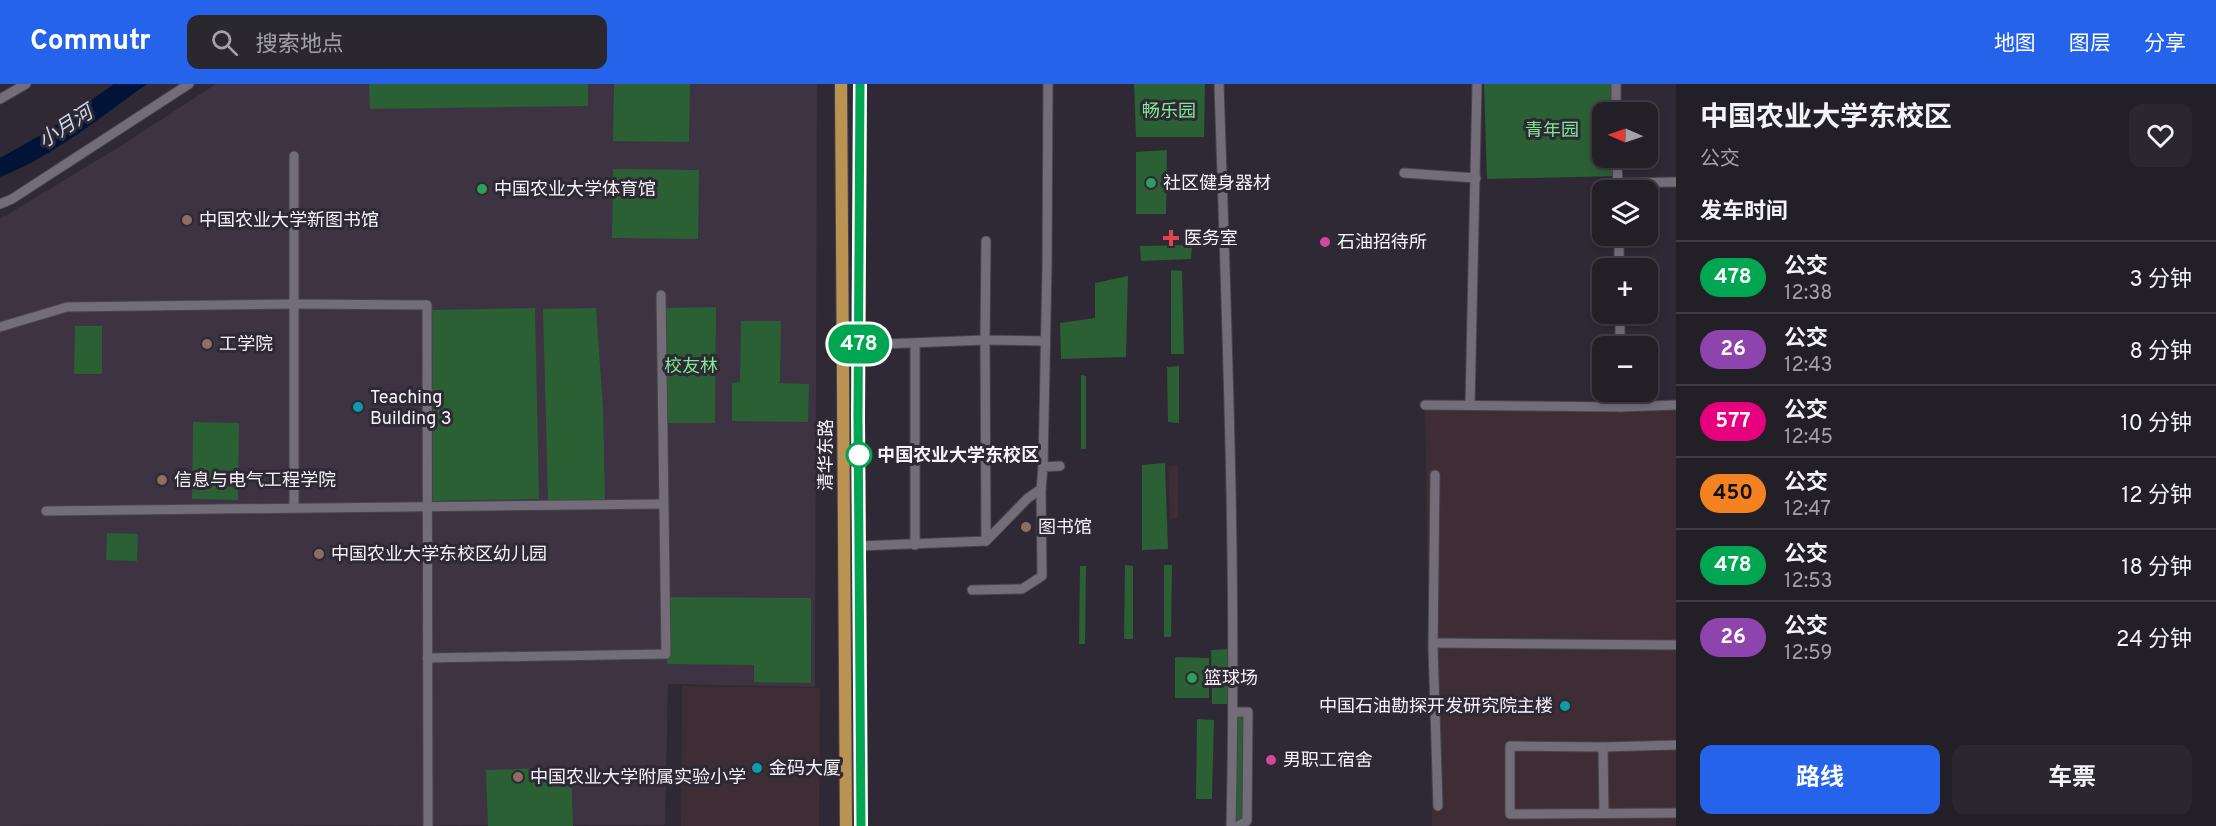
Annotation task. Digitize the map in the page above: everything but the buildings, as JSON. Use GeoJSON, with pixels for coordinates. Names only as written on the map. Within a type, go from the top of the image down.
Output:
{"type":"FeatureCollection","features":[{"type":"Feature","properties":{"kind":"main road","name":"清华东路"},"geometry":{"type":"LineString","coordinates":[[841,84],[846,826]]}},
{"type":"Feature","properties":{"kind":"main road","name":"清华东路"},"geometry":{"type":"LineString","coordinates":[[860,84],[861,826]]}},
{"type":"Feature","properties":{"kind":"street"},"geometry":{"type":"LineString","coordinates":[[0,99],[26,84]]}},
{"type":"Feature","properties":{"kind":"street"},"geometry":{"type":"LineString","coordinates":[[0,204],[12,199],[189,84]]}},
{"type":"Feature","properties":{"kind":"street"},"geometry":{"type":"LineString","coordinates":[[972,590],[1022,589],[1042,576],[1041,489],[1048,84]]}},
{"type":"Feature","properties":{"kind":"street"},"geometry":{"type":"LineString","coordinates":[[1220,84],[1234,712],[1231,826]]}},
{"type":"Feature","properties":{"kind":"street"},"geometry":{"type":"LineString","coordinates":[[1470,405],[1477,84]]}},
{"type":"Feature","properties":{"kind":"street"},"geometry":{"type":"LineString","coordinates":[[1616,84],[1616,102]]}},
{"type":"Feature","properties":{"kind":"street"},"geometry":{"type":"LineString","coordinates":[[294,156],[294,507]]}},
{"type":"Feature","properties":{"kind":"street"},"geometry":{"type":"LineString","coordinates":[[1404,173],[1476,178]]}},
{"type":"Feature","properties":{"kind":"street"},"geometry":{"type":"LineString","coordinates":[[1658,184],[1676,182]]}},
{"type":"Feature","properties":{"kind":"street"},"geometry":{"type":"LineString","coordinates":[[986,541],[987,241]]}},
{"type":"Feature","properties":{"kind":"street"},"geometry":{"type":"LineString","coordinates":[[427,658],[666,654],[662,504],[661,295]]}},
{"type":"Feature","properties":{"kind":"street"},"geometry":{"type":"LineString","coordinates":[[0,327],[67,307],[426,305],[428,826]]}},
{"type":"Feature","properties":{"kind":"street"},"geometry":{"type":"LineString","coordinates":[[859,345],[985,340],[1045,341]]}},
{"type":"Feature","properties":{"kind":"street"},"geometry":{"type":"LineString","coordinates":[[915,343],[915,545]]}},
{"type":"Feature","properties":{"kind":"street"},"geometry":{"type":"LineString","coordinates":[[1621,402],[1621,407]]}},
{"type":"Feature","properties":{"kind":"street"},"geometry":{"type":"LineString","coordinates":[[1425,405],[1621,407],[1676,405]]}},
{"type":"Feature","properties":{"kind":"street"},"geometry":{"type":"LineString","coordinates":[[1043,467],[1060,466]]}},
{"type":"Feature","properties":{"kind":"street"},"geometry":{"type":"LineString","coordinates":[[1435,475],[1434,643],[1438,807]]}},
{"type":"Feature","properties":{"kind":"street"},"geometry":{"type":"LineString","coordinates":[[860,546],[986,541],[1028,498],[1041,489]]}},
{"type":"Feature","properties":{"kind":"street"},"geometry":{"type":"LineString","coordinates":[[46,511],[662,504]]}},
{"type":"Feature","properties":{"kind":"street"},"geometry":{"type":"LineString","coordinates":[[1434,643],[1676,645]]}},
{"type":"Feature","properties":{"kind":"street"},"geometry":{"type":"LineString","coordinates":[[1234,712],[1248,712],[1247,821],[1238,826]]}},
{"type":"Feature","properties":{"kind":"street"},"geometry":{"type":"LineString","coordinates":[[1676,745],[1510,746],[1510,814],[1676,813]]}},
{"type":"Feature","properties":{"kind":"street"},"geometry":{"type":"LineString","coordinates":[[1603,747],[1604,813]]}},
{"type":"Feature","properties":{"kind":"shaded area"},"geometry":{"type":"Polygon","coordinates":[[[216,84],[817,84],[815,687],[668,684],[665,825],[0,826],[0,219],[119,147],[216,84]]]}},
{"type":"Feature","properties":{"kind":"shaded area"},"geometry":{"type":"Polygon","coordinates":[[[1425,405],[1676,409],[1676,826],[1432,826],[1425,405]]]}},
{"type":"Feature","properties":{"kind":"shaded area"},"geometry":{"type":"Polygon","coordinates":[[[1178,465],[1178,518],[1170,519],[1168,466],[1178,465]]]}},
{"type":"Feature","properties":{"kind":"shaded area"},"geometry":{"type":"Polygon","coordinates":[[[682,686],[820,688],[819,826],[681,826],[682,686]]]}},
{"type":"Feature","properties":{"kind":"green space"},"geometry":{"type":"Polygon","coordinates":[[[369,84],[588,84],[588,106],[370,109],[369,84]]]}},
{"type":"Feature","properties":{"kind":"green space"},"geometry":{"type":"Polygon","coordinates":[[[614,84],[690,84],[689,142],[613,141],[614,84]]]}},
{"type":"Feature","properties":{"kind":"green space","name":"畅乐园"},"geometry":{"type":"Polygon","coordinates":[[[1134,84],[1205,84],[1204,137],[1136,137],[1134,84]]]}},
{"type":"Feature","properties":{"kind":"green space","name":"青年园"},"geometry":{"type":"Polygon","coordinates":[[[1484,84],[1616,84],[1616,102],[1592,102],[1592,168],[1618,168],[1618,176],[1487,179],[1484,84]]]}},
{"type":"Feature","properties":{"kind":"green space","name":"社区健身器材"},"geometry":{"type":"Polygon","coordinates":[[[1167,150],[1166,214],[1136,214],[1136,152],[1167,150]]]}},
{"type":"Feature","properties":{"kind":"green space"},"geometry":{"type":"Polygon","coordinates":[[[613,169],[699,170],[698,239],[612,238],[613,169]]]}},
{"type":"Feature","properties":{"kind":"green space"},"geometry":{"type":"Polygon","coordinates":[[[1192,245],[1191,259],[1141,261],[1140,246],[1192,245]]]}},
{"type":"Feature","properties":{"kind":"green space"},"geometry":{"type":"Polygon","coordinates":[[[1171,270],[1182,271],[1184,354],[1171,354],[1171,270]]]}},
{"type":"Feature","properties":{"kind":"green space"},"geometry":{"type":"Polygon","coordinates":[[[1128,276],[1126,357],[1061,359],[1060,323],[1095,318],[1095,283],[1128,276]]]}},
{"type":"Feature","properties":{"kind":"green space","name":"校友林"},"geometry":{"type":"Polygon","coordinates":[[[716,307],[715,423],[667,423],[666,308],[716,307]]]}},
{"type":"Feature","properties":{"kind":"green space"},"geometry":{"type":"Polygon","coordinates":[[[535,308],[539,499],[433,501],[432,310],[535,308]]]}},
{"type":"Feature","properties":{"kind":"green space"},"geometry":{"type":"Polygon","coordinates":[[[596,308],[603,408],[605,500],[548,500],[543,309],[596,308]]]}},
{"type":"Feature","properties":{"kind":"green space"},"geometry":{"type":"Polygon","coordinates":[[[741,321],[781,321],[780,382],[777,383],[809,384],[808,422],[732,421],[732,383],[740,382],[741,321]]]}},
{"type":"Feature","properties":{"kind":"green space"},"geometry":{"type":"Polygon","coordinates":[[[75,326],[102,326],[102,374],[74,374],[75,326]]]}},
{"type":"Feature","properties":{"kind":"green space"},"geometry":{"type":"Polygon","coordinates":[[[1179,366],[1179,423],[1168,422],[1167,367],[1179,366]]]}},
{"type":"Feature","properties":{"kind":"green space"},"geometry":{"type":"Polygon","coordinates":[[[1081,375],[1086,376],[1086,449],[1081,449],[1081,375]]]}},
{"type":"Feature","properties":{"kind":"green space"},"geometry":{"type":"Polygon","coordinates":[[[193,422],[239,423],[238,500],[192,499],[193,422]]]}},
{"type":"Feature","properties":{"kind":"green space"},"geometry":{"type":"Polygon","coordinates":[[[1165,463],[1168,549],[1142,550],[1142,465],[1165,463]]]}},
{"type":"Feature","properties":{"kind":"green space"},"geometry":{"type":"Polygon","coordinates":[[[107,533],[138,534],[137,561],[106,560],[107,533]]]}},
{"type":"Feature","properties":{"kind":"green space"},"geometry":{"type":"Polygon","coordinates":[[[1125,565],[1133,566],[1133,639],[1124,639],[1125,565]]]}},
{"type":"Feature","properties":{"kind":"green space"},"geometry":{"type":"Polygon","coordinates":[[[1164,565],[1172,565],[1171,637],[1164,637],[1164,565]]]}},
{"type":"Feature","properties":{"kind":"green space"},"geometry":{"type":"Polygon","coordinates":[[[1080,566],[1086,566],[1085,644],[1079,644],[1080,566]]]}},
{"type":"Feature","properties":{"kind":"green space"},"geometry":{"type":"Polygon","coordinates":[[[667,597],[811,598],[811,683],[754,682],[754,665],[667,664],[667,597]]]}},
{"type":"Feature","properties":{"kind":"green space"},"geometry":{"type":"Polygon","coordinates":[[[1231,649],[1232,704],[1212,704],[1211,650],[1231,649]]]}},
{"type":"Feature","properties":{"kind":"green space","name":"篮球场"},"geometry":{"type":"Polygon","coordinates":[[[1175,657],[1209,658],[1209,698],[1175,698],[1175,657]]]}},
{"type":"Feature","properties":{"kind":"green space"},"geometry":{"type":"Polygon","coordinates":[[[1247,714],[1244,824],[1233,823],[1235,715],[1247,714]]]}},
{"type":"Feature","properties":{"kind":"green space"},"geometry":{"type":"Polygon","coordinates":[[[1197,719],[1214,720],[1212,799],[1196,799],[1197,719]]]}},
{"type":"Feature","properties":{"kind":"green space"},"geometry":{"type":"Polygon","coordinates":[[[571,767],[573,826],[488,826],[486,770],[571,767]]]}},
{"type":"Feature","properties":{"kind":"water","name":"小月河"},"geometry":{"type":"Polygon","coordinates":[[[114,84],[147,84],[58,147],[0,177],[0,158],[46,132],[114,84]]]}},
{"type":"Feature","properties":{"kind":"bus line","name":"478"},"geometry":{"type":"LineString","coordinates":[[860,84],[858,417],[861,826]]}},
{"type":"Feature","properties":{"kind":"place","name":"社区健身器材"},"geometry":{"type":"Point","coordinates":[1151,183]}},
{"type":"Feature","properties":{"kind":"place","name":"中国农业大学体育馆"},"geometry":{"type":"Point","coordinates":[482,189]}},
{"type":"Feature","properties":{"kind":"place","name":"中国农业大学新图书馆"},"geometry":{"type":"Point","coordinates":[187,220]}},
{"type":"Feature","properties":{"kind":"place","name":"医务室"},"geometry":{"type":"Point","coordinates":[1171,238]}},
{"type":"Feature","properties":{"kind":"place","name":"石油招待所"},"geometry":{"type":"Point","coordinates":[1325,242]}},
{"type":"Feature","properties":{"kind":"place","name":"工学院"},"geometry":{"type":"Point","coordinates":[207,344]}},
{"type":"Feature","properties":{"kind":"place","name":"Teaching Building 3"},"geometry":{"type":"Point","coordinates":[358,407]}},
{"type":"Feature","properties":{"kind":"place","name":"中国农业大学东校区"},"geometry":{"type":"Point","coordinates":[859,455]}},
{"type":"Feature","properties":{"kind":"place","name":"信息与电气工程学院"},"geometry":{"type":"Point","coordinates":[162,480]}},
{"type":"Feature","properties":{"kind":"place","name":"图书馆"},"geometry":{"type":"Point","coordinates":[1026,527]}},
{"type":"Feature","properties":{"kind":"place","name":"中国农业大学东校区幼儿园"},"geometry":{"type":"Point","coordinates":[319,554]}},
{"type":"Feature","properties":{"kind":"place","name":"篮球场"},"geometry":{"type":"Point","coordinates":[1192,678]}},
{"type":"Feature","properties":{"kind":"place","name":"中国石油勘探开发研究院主楼"},"geometry":{"type":"Point","coordinates":[1565,706]}},
{"type":"Feature","properties":{"kind":"place","name":"男职工宿舍"},"geometry":{"type":"Point","coordinates":[1271,760]}},
{"type":"Feature","properties":{"kind":"place","name":"金码大厦"},"geometry":{"type":"Point","coordinates":[757,768]}},
{"type":"Feature","properties":{"kind":"place","name":"中国农业大学附属实验小学"},"geometry":{"type":"Point","coordinates":[518,777]}}]}
